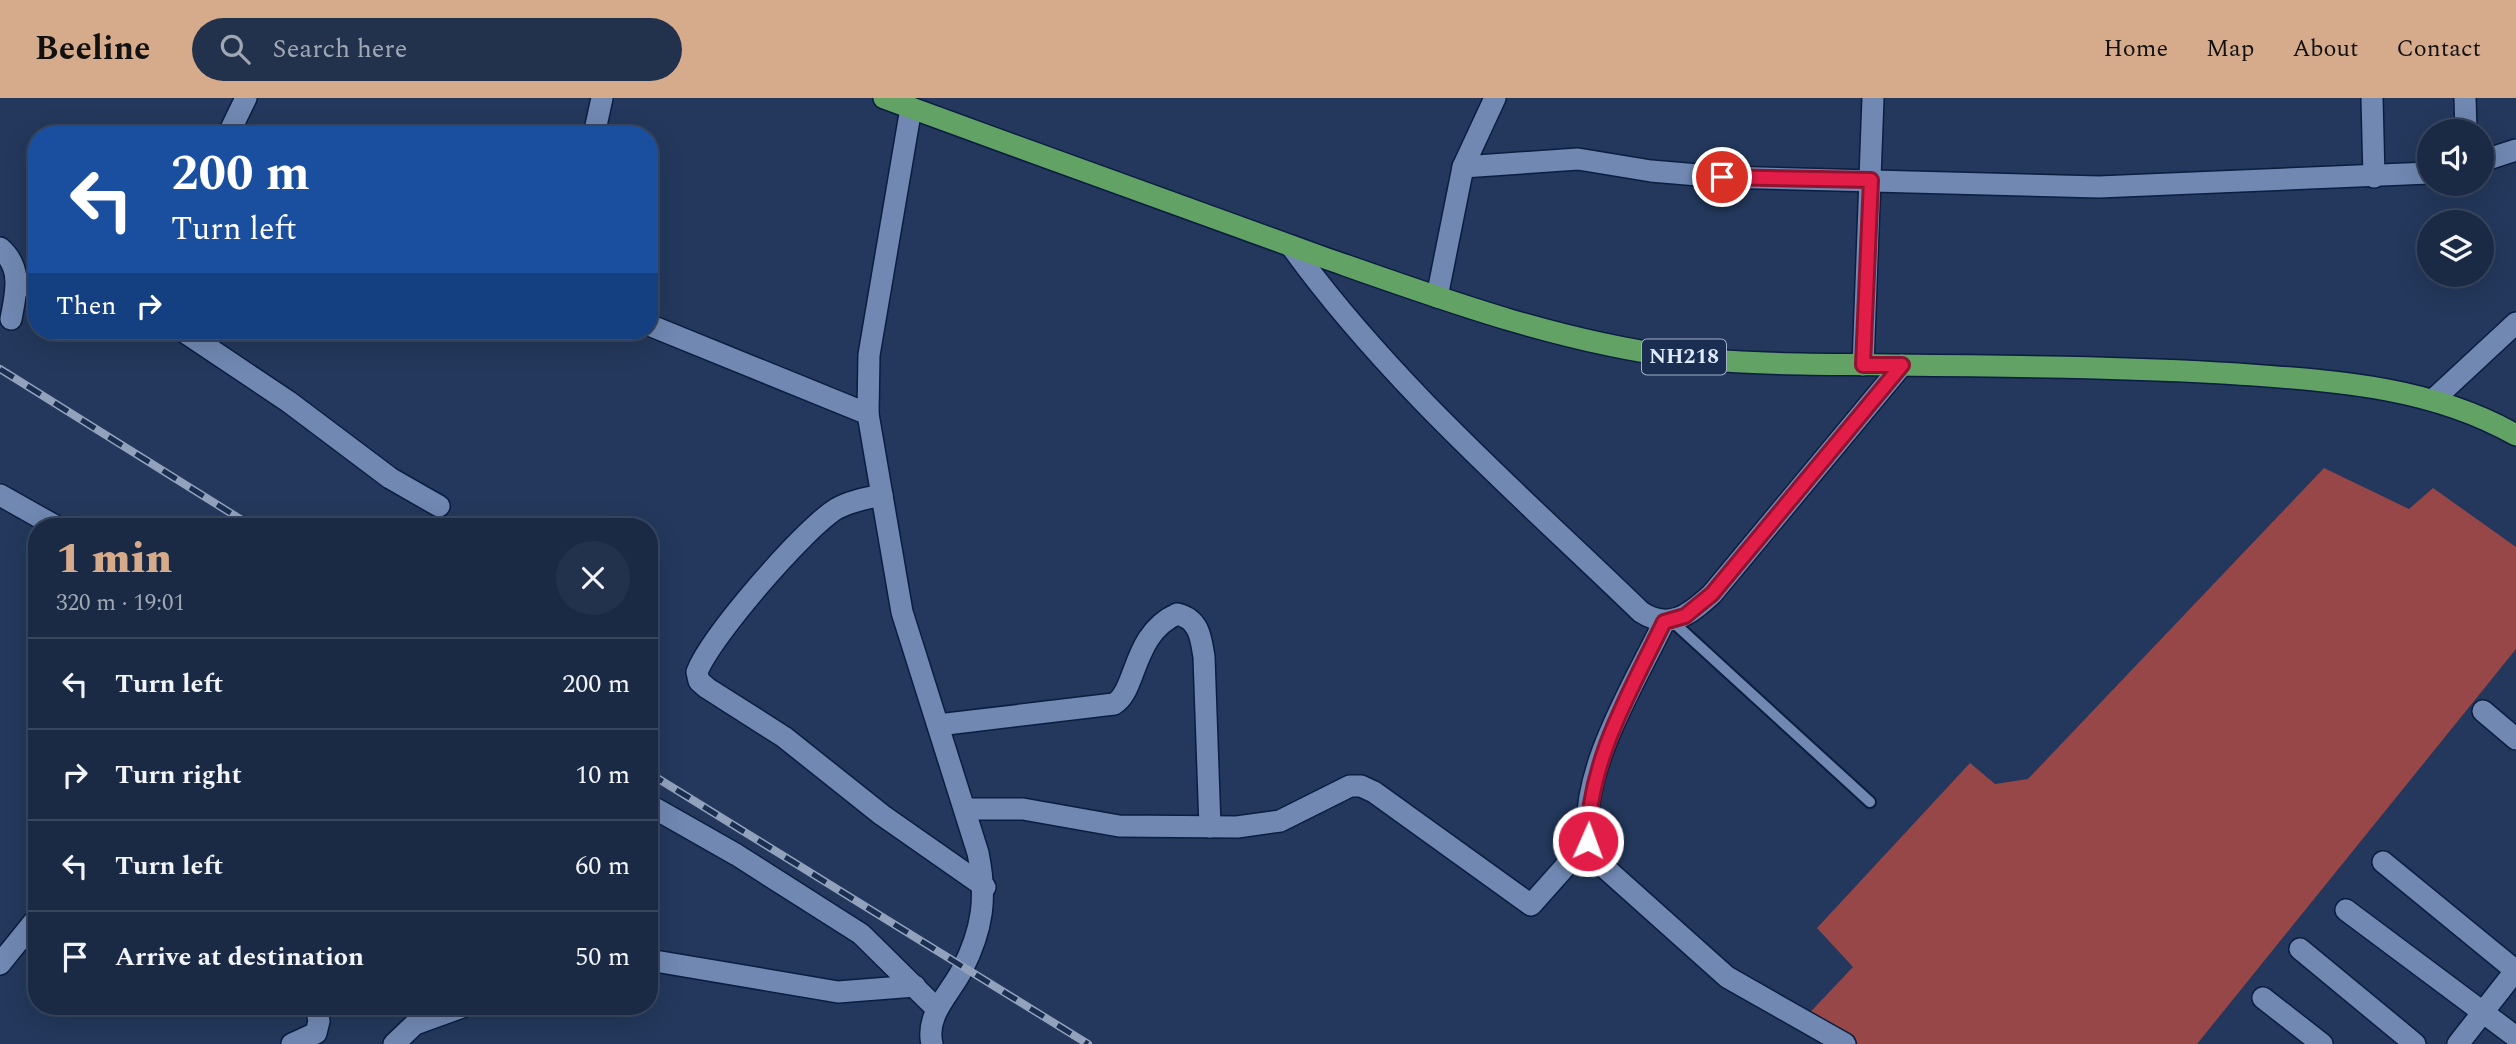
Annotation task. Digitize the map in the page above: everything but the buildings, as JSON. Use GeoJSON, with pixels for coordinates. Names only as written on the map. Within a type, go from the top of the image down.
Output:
{"type":"FeatureCollection","features":[{"type":"Feature","properties":{"kind":"highway","name":"NH218"},"geometry":{"type":"LineString","coordinates":[[884,98],[1154,199],[1437,297],[1498,318],[1589,342],[1669,355],[1863,365],[2194,372],[2366,384],[2433,400],[2493,422],[2516,435]]}},
{"type":"Feature","properties":{"kind":"street"},"geometry":{"type":"LineString","coordinates":[[232,126],[246,98]]}},
{"type":"Feature","properties":{"kind":"street"},"geometry":{"type":"LineString","coordinates":[[596,126],[602,98]]}},
{"type":"Feature","properties":{"kind":"street"},"geometry":{"type":"LineString","coordinates":[[1437,297],[1462,167],[1495,98]]}},
{"type":"Feature","properties":{"kind":"street"},"geometry":{"type":"LineString","coordinates":[[1863,365],[1873,98]]}},
{"type":"Feature","properties":{"kind":"street"},"geometry":{"type":"LineString","coordinates":[[2372,98],[2374,177]]}},
{"type":"Feature","properties":{"kind":"street"},"geometry":{"type":"LineString","coordinates":[[2465,98],[2466,119]]}},
{"type":"Feature","properties":{"kind":"street"},"geometry":{"type":"LineString","coordinates":[[911,108],[869,355],[868,414],[902,612],[965,809],[985,887],[984,909],[963,969],[937,1009],[932,1044]]}},
{"type":"Feature","properties":{"kind":"street"},"geometry":{"type":"LineString","coordinates":[[2494,157],[2516,150]]}},
{"type":"Feature","properties":{"kind":"street"},"geometry":{"type":"LineString","coordinates":[[1462,167],[1577,159],[1651,171],[1722,177],[2099,187],[2417,174]]}},
{"type":"Feature","properties":{"kind":"street"},"geometry":{"type":"LineString","coordinates":[[1291,246],[1341,313],[1410,387],[1640,612],[1669,622]]}},
{"type":"Feature","properties":{"kind":"street"},"geometry":{"type":"LineString","coordinates":[[0,248],[12,259],[16,280],[11,319]]}},
{"type":"Feature","properties":{"kind":"street"},"geometry":{"type":"LineString","coordinates":[[16,280],[28,286]]}},
{"type":"Feature","properties":{"kind":"street"},"geometry":{"type":"LineString","coordinates":[[2433,400],[2516,323]]}},
{"type":"Feature","properties":{"kind":"street"},"geometry":{"type":"LineString","coordinates":[[658,328],[868,414]]}},
{"type":"Feature","properties":{"kind":"street"},"geometry":{"type":"LineString","coordinates":[[196,340],[289,402],[390,478],[439,506]]}},
{"type":"Feature","properties":{"kind":"street"},"geometry":{"type":"LineString","coordinates":[[1845,1044],[1720,972],[1604,867],[1588,841],[1592,789],[1604,752],[1669,622],[1697,608],[1712,594],[1902,365]]}},
{"type":"Feature","properties":{"kind":"street"},"geometry":{"type":"LineString","coordinates":[[0,495],[41,518]]}},
{"type":"Feature","properties":{"kind":"street"},"geometry":{"type":"LineString","coordinates":[[882,495],[851,502],[822,520],[748,598],[697,672],[699,681],[784,737],[882,815],[985,887]]}},
{"type":"Feature","properties":{"kind":"street"},"geometry":{"type":"LineString","coordinates":[[938,725],[1114,704],[1125,692],[1142,647],[1160,626],[1177,614],[1185,616],[1193,621],[1199,631],[1204,657],[1210,827]]}},
{"type":"Feature","properties":{"kind":"street"},"geometry":{"type":"LineString","coordinates":[[2483,711],[2516,739]]}},
{"type":"Feature","properties":{"kind":"street"},"geometry":{"type":"LineString","coordinates":[[965,809],[1023,809],[1119,826],[1261,826],[1280,821],[1338,790],[1361,786],[1374,792],[1531,905],[1588,841]]}},
{"type":"Feature","properties":{"kind":"street"},"geometry":{"type":"LineString","coordinates":[[658,810],[737,855],[860,934],[937,1009]]}},
{"type":"Feature","properties":{"kind":"street"},"geometry":{"type":"LineString","coordinates":[[2383,862],[2516,971],[2458,1044]]}},
{"type":"Feature","properties":{"kind":"street"},"geometry":{"type":"LineString","coordinates":[[2346,910],[2516,1037]]}},
{"type":"Feature","properties":{"kind":"street"},"geometry":{"type":"LineString","coordinates":[[0,964],[28,929]]}},
{"type":"Feature","properties":{"kind":"street"},"geometry":{"type":"LineString","coordinates":[[2300,949],[2415,1044]]}},
{"type":"Feature","properties":{"kind":"street"},"geometry":{"type":"LineString","coordinates":[[658,962],[838,992],[915,986]]}},
{"type":"Feature","properties":{"kind":"street"},"geometry":{"type":"LineString","coordinates":[[2263,998],[2322,1044]]}},
{"type":"Feature","properties":{"kind":"street"},"geometry":{"type":"LineString","coordinates":[[292,1044],[316,1033],[318,1015]]}},
{"type":"Feature","properties":{"kind":"street"},"geometry":{"type":"LineString","coordinates":[[394,1044],[415,1024],[440,1015]]}},
{"type":"Feature","properties":{"kind":"lane"},"geometry":{"type":"LineString","coordinates":[[1669,622],[1870,802]]}},
{"type":"Feature","properties":{"kind":"shaded area"},"geometry":{"type":"Polygon","coordinates":[[[2324,468],[2409,509],[2433,488],[2516,547],[2516,649],[2197,1044],[1821,1044],[1799,1024],[1853,967],[1817,928],[1970,763],[1995,784],[2028,779],[2324,468]]]}},
{"type":"Feature","properties":{"kind":"railway"},"geometry":{"type":"LineString","coordinates":[[0,369],[239,518]]}},
{"type":"Feature","properties":{"kind":"railway"},"geometry":{"type":"LineString","coordinates":[[658,779],[1088,1044]]}},
{"type":"Feature","properties":{"kind":"route"},"geometry":{"type":"LineString","coordinates":[[1588,841],[1592,789],[1604,752],[1615,723],[1664,622],[1673,622],[1685,616],[1712,594],[1902,365],[1863,365],[1871,180],[1722,177]]}}]}
